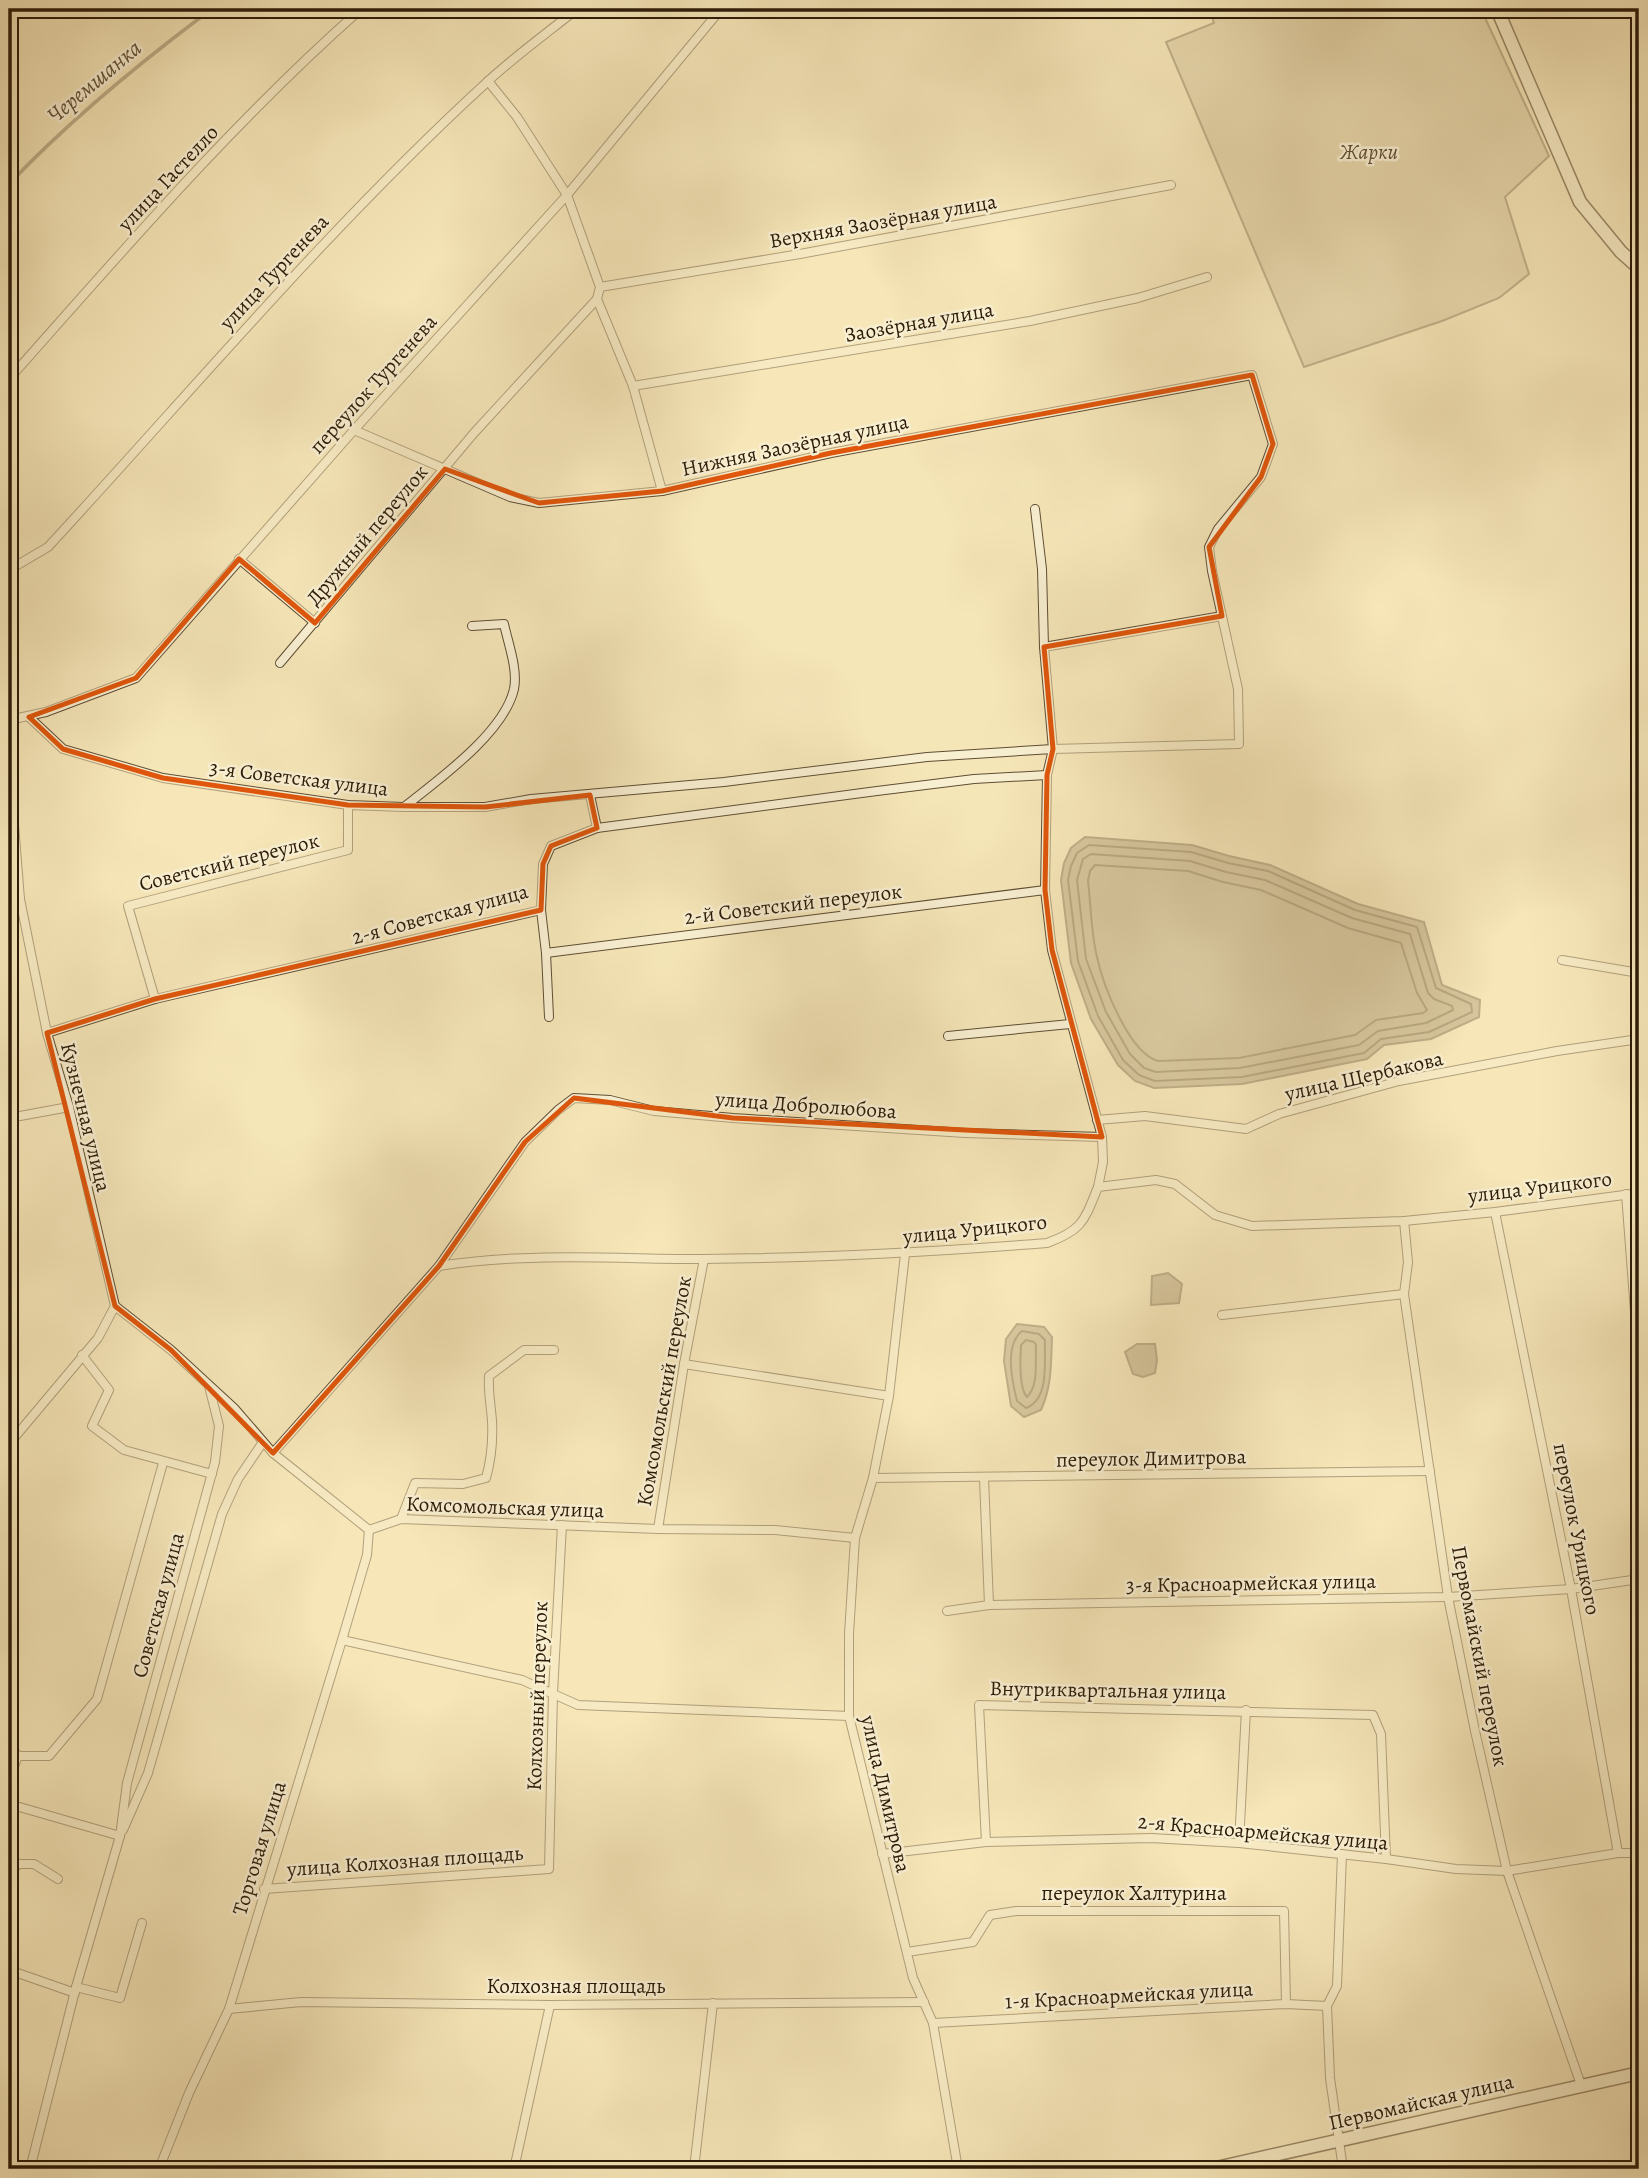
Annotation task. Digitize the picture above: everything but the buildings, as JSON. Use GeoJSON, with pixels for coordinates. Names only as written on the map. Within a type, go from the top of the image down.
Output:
{"type":"FeatureCollection","features":[{"type":"Feature","properties":{"kind":"main road"},"geometry":{"type":"LineString","coordinates":[[1497,9],[1580,202],[1620,252],[1639,268]]}},
{"type":"Feature","properties":{"kind":"main road","name":"Первомайская улица"},"geometry":{"type":"LineString","coordinates":[[1212,2169],[1639,2073]]}},
{"type":"Feature","properties":{"kind":"street","name":"улица Гастелло"},"geometry":{"type":"LineString","coordinates":[[9,379],[172,198],[306,57],[361,9]]}},
{"type":"Feature","properties":{"kind":"street","name":"улица Тургенева"},"geometry":{"type":"LineString","coordinates":[[9,570],[48,547],[249,324],[370,195],[488,81],[577,9]]}},
{"type":"Feature","properties":{"kind":"street","name":"переулок Тургенева"},"geometry":{"type":"LineString","coordinates":[[9,720],[29,717],[136,678],[354,430],[567,195],[721,9]]}},
{"type":"Feature","properties":{"kind":"street"},"geometry":{"type":"LineString","coordinates":[[445,469],[474,433],[597,299],[600,287],[567,195],[517,117],[488,81]]}},
{"type":"Feature","properties":{"kind":"street","name":"Верхняя Заозёрная улица"},"geometry":{"type":"LineString","coordinates":[[600,287],[800,254],[1171,185]]}},
{"type":"Feature","properties":{"kind":"street","name":"Заозёрная улица"},"geometry":{"type":"LineString","coordinates":[[634,386],[1030,321],[1138,298],[1207,277]]}},
{"type":"Feature","properties":{"kind":"street"},"geometry":{"type":"LineString","coordinates":[[597,299],[634,386],[662,491]]}},
{"type":"Feature","properties":{"kind":"street","name":"Нижняя Заозёрная улица"},"geometry":{"type":"LineString","coordinates":[[354,430],[510,497],[539,503],[662,491],[831,453],[1252,374],[1273,444],[1261,477],[1218,529],[1209,547],[1222,616]]}},
{"type":"Feature","properties":{"kind":"street","name":"Дружный переулок"},"geometry":{"type":"LineString","coordinates":[[280,663],[445,469]]}},
{"type":"Feature","properties":{"kind":"street"},"geometry":{"type":"LineString","coordinates":[[1035,509],[1042,569],[1044,647],[1053,749],[1047,775],[1045,890],[1052,950],[1102,1137],[1103,1163],[1098,1187]]}},
{"type":"Feature","properties":{"kind":"street","name":"Дружный переулок"},"geometry":{"type":"LineString","coordinates":[[239,559],[315,622]]}},
{"type":"Feature","properties":{"kind":"street"},"geometry":{"type":"LineString","coordinates":[[404,807],[485,807],[531,799],[590,795],[927,757],[1053,749],[1239,744],[1238,689],[1222,616],[1044,647]]}},
{"type":"Feature","properties":{"kind":"street","name":"3-я Советская улица"},"geometry":{"type":"LineString","coordinates":[[29,717],[63,749],[163,778],[348,805],[404,807],[453,769],[501,719],[514,690],[515,678],[504,624],[472,626]]}},
{"type":"Feature","properties":{"kind":"street","name":"Кузнечная улица"},"geometry":{"type":"LineString","coordinates":[[9,762],[20,899],[47,1033],[69,1107],[115,1306]]}},
{"type":"Feature","properties":{"kind":"street","name":"2-я Советская улица"},"geometry":{"type":"LineString","coordinates":[[47,1033],[155,999],[541,910],[543,864],[551,846],[597,828],[974,779],[1047,775]]}},
{"type":"Feature","properties":{"kind":"street"},"geometry":{"type":"LineString","coordinates":[[590,795],[597,828]]}},
{"type":"Feature","properties":{"kind":"street","name":"Советский переулок"},"geometry":{"type":"LineString","coordinates":[[155,999],[128,906],[348,850],[348,805]]}},
{"type":"Feature","properties":{"kind":"street"},"geometry":{"type":"LineString","coordinates":[[9,873],[18,876]]}},
{"type":"Feature","properties":{"kind":"street","name":"2-й Советский переулок"},"geometry":{"type":"LineString","coordinates":[[546,953],[1045,890]]}},
{"type":"Feature","properties":{"kind":"street"},"geometry":{"type":"LineString","coordinates":[[9,901],[20,899]]}},
{"type":"Feature","properties":{"kind":"street"},"geometry":{"type":"LineString","coordinates":[[541,910],[549,1017]]}},
{"type":"Feature","properties":{"kind":"street"},"geometry":{"type":"LineString","coordinates":[[1562,960],[1639,973]]}},
{"type":"Feature","properties":{"kind":"street"},"geometry":{"type":"LineString","coordinates":[[948,1036],[1070,1024]]}},
{"type":"Feature","properties":{"kind":"street","name":"улица Щербакова"},"geometry":{"type":"LineString","coordinates":[[1097,1120],[1145,1116],[1246,1129],[1279,1114],[1399,1081],[1557,1051],[1639,1039]]}},
{"type":"Feature","properties":{"kind":"street","name":"улица Добролюбова"},"geometry":{"type":"LineString","coordinates":[[439,1266],[525,1142],[574,1098],[610,1100],[654,1111],[733,1118],[965,1133],[1102,1137]]}},
{"type":"Feature","properties":{"kind":"street"},"geometry":{"type":"LineString","coordinates":[[9,1118],[69,1107]]}},
{"type":"Feature","properties":{"kind":"street","name":"улица Урицкого"},"geometry":{"type":"LineString","coordinates":[[439,1266],[471,1261],[551,1258],[704,1259],[905,1254],[1047,1243],[1069,1235],[1083,1222],[1098,1187],[1156,1180],[1175,1184],[1215,1215],[1246,1226],[1404,1221],[1639,1193]]}},
{"type":"Feature","properties":{"kind":"street"},"geometry":{"type":"LineString","coordinates":[[1626,1194],[1639,1364]]}},
{"type":"Feature","properties":{"kind":"street","name":"переулок Урицкого"},"geometry":{"type":"LineString","coordinates":[[1495,1212],[1571,1589],[1618,1853]]}},
{"type":"Feature","properties":{"kind":"street","name":"Первомайский переулок"},"geometry":{"type":"LineString","coordinates":[[1404,1221],[1408,1262],[1404,1294],[1448,1597],[1475,1731],[1507,1871],[1581,2085]]}},
{"type":"Feature","properties":{"kind":"street","name":"улица Димитрова"},"geometry":{"type":"LineString","coordinates":[[905,1254],[889,1396],[873,1478],[855,1538],[849,1634],[849,1716],[913,1978],[933,2023],[958,2169]]}},
{"type":"Feature","properties":{"kind":"street","name":"Комсомольский переулок"},"geometry":{"type":"LineString","coordinates":[[658,1529],[704,1259]]}},
{"type":"Feature","properties":{"kind":"street"},"geometry":{"type":"LineString","coordinates":[[273,1453],[439,1266]]}},
{"type":"Feature","properties":{"kind":"street"},"geometry":{"type":"LineString","coordinates":[[1222,1315],[1404,1294]]}},
{"type":"Feature","properties":{"kind":"street"},"geometry":{"type":"LineString","coordinates":[[9,1444],[97,1338],[115,1306],[172,1350],[234,1409],[273,1453],[369,1530]]}},
{"type":"Feature","properties":{"kind":"street"},"geometry":{"type":"LineString","coordinates":[[401,1518],[415,1483],[463,1485],[486,1478],[490,1464],[492,1423],[489,1376],[524,1350],[554,1350]]}},
{"type":"Feature","properties":{"kind":"street"},"geometry":{"type":"LineString","coordinates":[[82,1355],[109,1390],[92,1426],[124,1450],[212,1474]]}},
{"type":"Feature","properties":{"kind":"street"},"geometry":{"type":"LineString","coordinates":[[684,1364],[889,1396]]}},
{"type":"Feature","properties":{"kind":"street","name":"Советская улица"},"geometry":{"type":"LineString","coordinates":[[120,1836],[127,1783],[212,1474],[219,1426],[208,1385]]}},
{"type":"Feature","properties":{"kind":"street","name":"Советская улица"},"geometry":{"type":"LineString","coordinates":[[30,2169],[75,1990],[120,1836],[148,1773],[222,1514],[239,1479],[263,1443]]}},
{"type":"Feature","properties":{"kind":"street"},"geometry":{"type":"LineString","coordinates":[[18,1756],[49,1756],[97,1699],[163,1462]]}},
{"type":"Feature","properties":{"kind":"street","name":"переулок Димитрова"},"geometry":{"type":"LineString","coordinates":[[873,1478],[1430,1471]]}},
{"type":"Feature","properties":{"kind":"street"},"geometry":{"type":"LineString","coordinates":[[984,1478],[989,1605]]}},
{"type":"Feature","properties":{"kind":"street","name":"Комсомольская улица"},"geometry":{"type":"LineString","coordinates":[[369,1530],[401,1518],[658,1529],[775,1530],[855,1538]]}},
{"type":"Feature","properties":{"kind":"street","name":"Колхозный переулок"},"geometry":{"type":"LineString","coordinates":[[549,1869],[553,1693],[562,1525]]}},
{"type":"Feature","properties":{"kind":"street","name":"Торговая улица"},"geometry":{"type":"LineString","coordinates":[[159,2169],[189,2093],[229,2009],[367,1555],[369,1530]]}},
{"type":"Feature","properties":{"kind":"street","name":"3-я Красноармейская улица"},"geometry":{"type":"LineString","coordinates":[[947,1611],[989,1605],[1448,1597],[1571,1589],[1639,1579]]}},
{"type":"Feature","properties":{"kind":"street"},"geometry":{"type":"LineString","coordinates":[[342,1640],[522,1680],[578,1705],[849,1716]]}},
{"type":"Feature","properties":{"kind":"street","name":"Внутриквартальная улица"},"geometry":{"type":"LineString","coordinates":[[986,1842],[979,1705],[1373,1715],[1381,1734],[1386,1859]]}},
{"type":"Feature","properties":{"kind":"street"},"geometry":{"type":"LineString","coordinates":[[1239,1843],[1246,1710]]}},
{"type":"Feature","properties":{"kind":"street"},"geometry":{"type":"LineString","coordinates":[[9,1744],[18,1756]]}},
{"type":"Feature","properties":{"kind":"street"},"geometry":{"type":"LineString","coordinates":[[9,1779],[18,1756]]}},
{"type":"Feature","properties":{"kind":"street"},"geometry":{"type":"LineString","coordinates":[[9,1804],[120,1836]]}},
{"type":"Feature","properties":{"kind":"street","name":"2-я Красноармейская улица"},"geometry":{"type":"LineString","coordinates":[[882,1854],[986,1842],[1151,1838],[1239,1843],[1456,1869],[1507,1871],[1618,1853],[1639,1853]]}},
{"type":"Feature","properties":{"kind":"street"},"geometry":{"type":"LineString","coordinates":[[1342,1854],[1337,1986],[1327,2006],[1330,2078],[1343,2169]]}},
{"type":"Feature","properties":{"kind":"street"},"geometry":{"type":"LineString","coordinates":[[9,1875],[18,1864],[34,1864],[58,1879]]}},
{"type":"Feature","properties":{"kind":"street","name":"улица Колхозная площадь"},"geometry":{"type":"LineString","coordinates":[[264,1889],[549,1869]]}},
{"type":"Feature","properties":{"kind":"street","name":"переулок Халтурина"},"geometry":{"type":"LineString","coordinates":[[907,1952],[973,1942],[990,1915],[1016,1911],[1284,1911],[1286,2004]]}},
{"type":"Feature","properties":{"kind":"street"},"geometry":{"type":"LineString","coordinates":[[9,1970],[75,1990],[120,1998],[142,1923]]}},
{"type":"Feature","properties":{"kind":"street","name":"Колхозная площадь"},"geometry":{"type":"LineString","coordinates":[[229,2009],[301,2002],[551,2005],[924,2002]]}},
{"type":"Feature","properties":{"kind":"street"},"geometry":{"type":"LineString","coordinates":[[694,2169],[713,2003]]}},
{"type":"Feature","properties":{"kind":"street","name":"1-я Красноармейская улица"},"geometry":{"type":"LineString","coordinates":[[933,2023],[1286,2004],[1327,2006]]}},
{"type":"Feature","properties":{"kind":"street"},"geometry":{"type":"LineString","coordinates":[[514,2169],[551,2005]]}},
{"type":"Feature","properties":{"kind":"street"},"geometry":{"type":"LineString","coordinates":[[1622,2169],[1639,2165]]}},
{"type":"Feature","properties":{"kind":"highlighted area"},"geometry":{"type":"Polygon","coordinates":[[[1252,375],[1273,444],[1261,477],[1209,547],[1222,616],[1044,647],[1053,749],[1047,775],[1045,890],[1052,950],[1102,1137],[733,1118],[574,1098],[525,1142],[439,1266],[273,1453],[171,1350],[115,1306],[47,1033],[155,999],[541,910],[543,864],[551,846],[597,828],[590,795],[485,807],[348,805],[163,778],[63,749],[29,717],[136,678],[239,559],[315,623],[445,469],[539,503],[662,491],[831,453],[1252,375]]]}},
{"type":"Feature","properties":{"kind":"green space","name":"Жарки"},"geometry":{"type":"Polygon","coordinates":[[[1209,9],[1481,9],[1549,156],[1505,197],[1529,274],[1499,298],[1442,321],[1304,367],[1166,42],[1214,23],[1209,9]]]}},
{"type":"Feature","properties":{"kind":"water"},"geometry":{"type":"Polygon","coordinates":[[[1085,837],[1192,845],[1270,865],[1358,904],[1424,922],[1442,985],[1480,1000],[1479,1017],[1431,1039],[1384,1045],[1367,1059],[1242,1084],[1154,1088],[1135,1081],[1118,1065],[1091,1019],[1071,963],[1061,880],[1064,863],[1071,848],[1085,837]]]}},
{"type":"Feature","properties":{"kind":"water"},"geometry":{"type":"Polygon","coordinates":[[[1168,1273],[1182,1284],[1179,1303],[1151,1305],[1152,1276],[1168,1273]]]}},
{"type":"Feature","properties":{"kind":"water"},"geometry":{"type":"Polygon","coordinates":[[[1017,1324],[1044,1327],[1052,1337],[1045,1401],[1041,1410],[1024,1417],[1011,1406],[1004,1361],[1006,1339],[1017,1324]]]}},
{"type":"Feature","properties":{"kind":"water"},"geometry":{"type":"Polygon","coordinates":[[[1137,1344],[1155,1344],[1155,1373],[1143,1377],[1133,1374],[1125,1352],[1137,1344]]]}},
{"type":"Feature","properties":{"kind":"waterway","name":"Черемшанка"},"geometry":{"type":"LineString","coordinates":[[9,184],[77,118],[125,76],[201,17],[207,9]]}}]}
